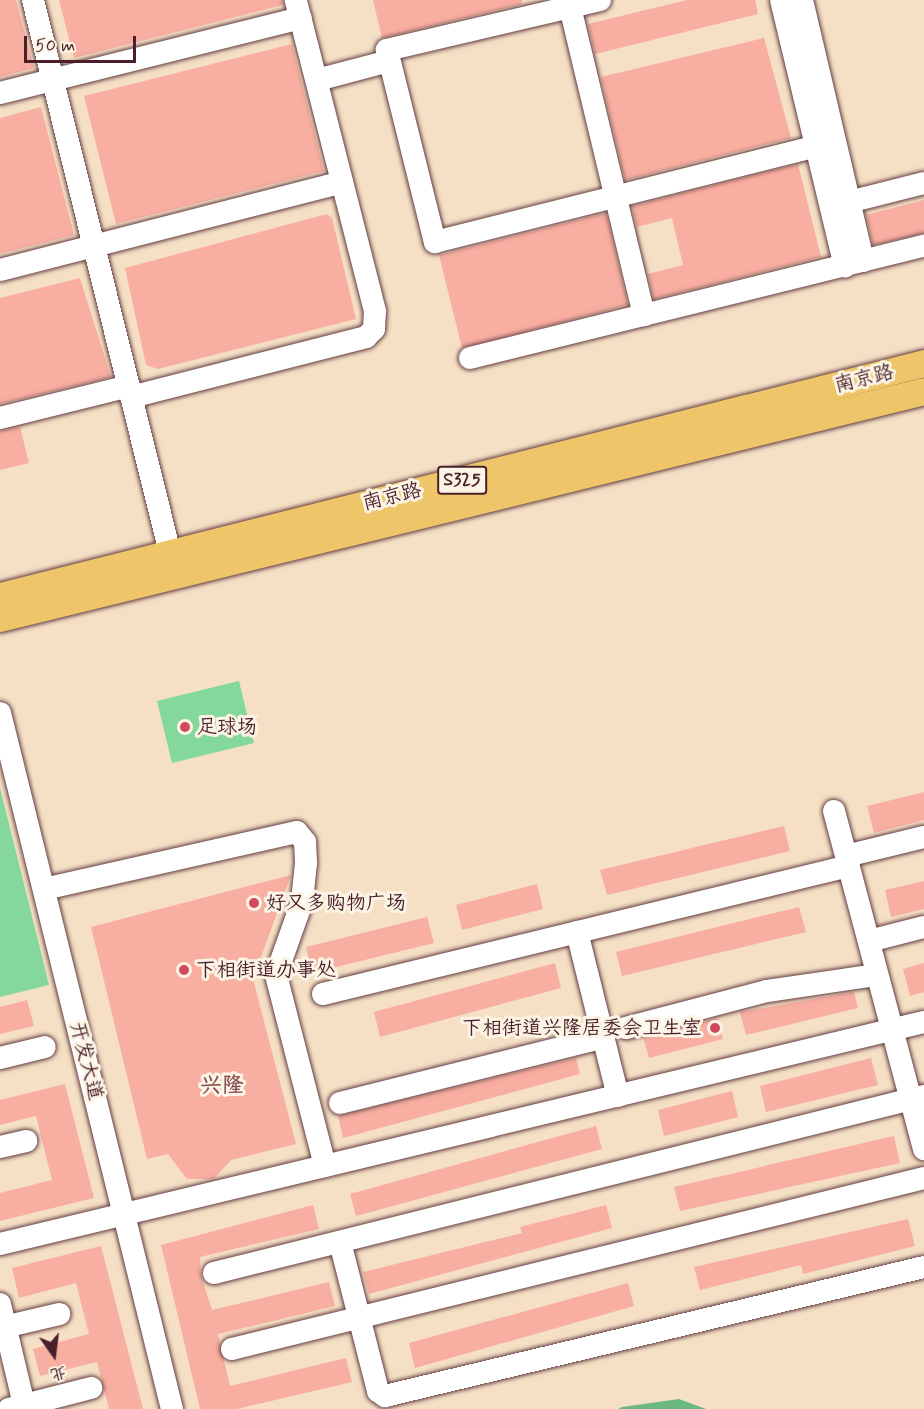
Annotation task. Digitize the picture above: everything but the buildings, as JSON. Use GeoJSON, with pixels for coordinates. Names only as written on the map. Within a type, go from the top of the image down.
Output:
{"type":"FeatureCollection","features":[{"type":"Feature","properties":{"kind":"main road","name":"南京路"},"geometry":{"type":"LineString","coordinates":[[0,596],[924,363]]}},
{"type":"Feature","properties":{"kind":"main road","name":"南京路"},"geometry":{"type":"LineString","coordinates":[[0,618],[924,391]]}},
{"type":"Feature","properties":{"kind":"street"},"geometry":{"type":"LineString","coordinates":[[33,0],[170,553]]}},
{"type":"Feature","properties":{"kind":"street"},"geometry":{"type":"LineString","coordinates":[[600,0],[387,50],[435,242],[816,146]]}},
{"type":"Feature","properties":{"kind":"street"},"geometry":{"type":"LineString","coordinates":[[781,0],[816,146],[854,264]]}},
{"type":"Feature","properties":{"kind":"street"},"geometry":{"type":"LineString","coordinates":[[802,0],[849,202],[854,264]]}},
{"type":"Feature","properties":{"kind":"street"},"geometry":{"type":"LineString","coordinates":[[570,7],[644,315]]}},
{"type":"Feature","properties":{"kind":"street"},"geometry":{"type":"LineString","coordinates":[[0,93],[53,80],[298,9],[375,310],[374,329],[366,337],[0,418]]}},
{"type":"Feature","properties":{"kind":"street"},"geometry":{"type":"LineString","coordinates":[[316,80],[389,61]]}},
{"type":"Feature","properties":{"kind":"street"},"geometry":{"type":"LineString","coordinates":[[0,270],[342,182]]}},
{"type":"Feature","properties":{"kind":"street"},"geometry":{"type":"LineString","coordinates":[[849,202],[924,183]]}},
{"type":"Feature","properties":{"kind":"street"},"geometry":{"type":"LineString","coordinates":[[470,358],[924,246]]}},
{"type":"Feature","properties":{"kind":"street","name":"开发大道"},"geometry":{"type":"LineString","coordinates":[[0,713],[172,1409]]}},
{"type":"Feature","properties":{"kind":"street"},"geometry":{"type":"LineString","coordinates":[[834,811],[892,1030],[917,1097],[924,1149]]}},
{"type":"Feature","properties":{"kind":"street"},"geometry":{"type":"LineString","coordinates":[[44,889],[297,832],[305,842],[306,863],[302,902],[276,975],[325,1166]]}},
{"type":"Feature","properties":{"kind":"street"},"geometry":{"type":"LineString","coordinates":[[323,994],[577,932],[847,861],[924,837]]}},
{"type":"Feature","properties":{"kind":"street"},"geometry":{"type":"LineString","coordinates":[[869,941],[924,927]]}},
{"type":"Feature","properties":{"kind":"street"},"geometry":{"type":"LineString","coordinates":[[577,932],[618,1096]]}},
{"type":"Feature","properties":{"kind":"street"},"geometry":{"type":"LineString","coordinates":[[626,1028],[767,991],[878,975]]}},
{"type":"Feature","properties":{"kind":"street"},"geometry":{"type":"LineString","coordinates":[[0,1244],[924,1022]]}},
{"type":"Feature","properties":{"kind":"street"},"geometry":{"type":"LineString","coordinates":[[340,1103],[604,1037]]}},
{"type":"Feature","properties":{"kind":"street"},"geometry":{"type":"LineString","coordinates":[[0,1058],[45,1047]]}},
{"type":"Feature","properties":{"kind":"street"},"geometry":{"type":"LineString","coordinates":[[214,1273],[917,1097]]}},
{"type":"Feature","properties":{"kind":"street"},"geometry":{"type":"LineString","coordinates":[[0,1147],[26,1141]]}},
{"type":"Feature","properties":{"kind":"street"},"geometry":{"type":"LineString","coordinates":[[232,1349],[924,1178]]}},
{"type":"Feature","properties":{"kind":"street"},"geometry":{"type":"LineString","coordinates":[[340,1242],[378,1391],[395,1396],[924,1267]]}},
{"type":"Feature","properties":{"kind":"street"},"geometry":{"type":"LineString","coordinates":[[0,1304],[20,1408],[91,1388]]}},
{"type":"Feature","properties":{"kind":"street"},"geometry":{"type":"LineString","coordinates":[[3,1327],[59,1314]]}},
{"type":"Feature","properties":{"kind":"green space"},"geometry":{"type":"Polygon","coordinates":[[[239,681],[254,743],[172,763],[157,701],[239,681]]]}},
{"type":"Feature","properties":{"kind":"green space"},"geometry":{"type":"Polygon","coordinates":[[[0,788],[49,985],[0,997],[0,788]]]}},
{"type":"Feature","properties":{"kind":"green space"},"geometry":{"type":"Polygon","coordinates":[[[679,1399],[706,1409],[618,1409],[622,1407],[679,1399]]]}},
{"type":"Feature","properties":{"kind":"place","name":"足球场"},"geometry":{"type":"Point","coordinates":[185,727]}},
{"type":"Feature","properties":{"kind":"place","name":"好又多购物广场"},"geometry":{"type":"Point","coordinates":[254,903]}},
{"type":"Feature","properties":{"kind":"place","name":"下相街道办事处"},"geometry":{"type":"Point","coordinates":[184,970]}},
{"type":"Feature","properties":{"kind":"place","name":"下相街道兴隆居委会卫生室"},"geometry":{"type":"Point","coordinates":[715,1028]}},
{"type":"Feature","properties":{"kind":"district","name":"兴隆"},"geometry":{"type":"Point","coordinates":[222,1087]}}]}
